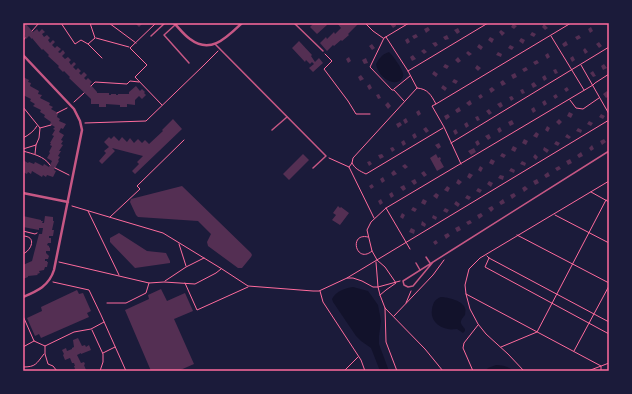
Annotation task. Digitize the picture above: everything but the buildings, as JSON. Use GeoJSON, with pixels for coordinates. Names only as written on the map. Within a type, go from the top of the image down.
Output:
{"type":"FeatureCollection","features":[{"type":"Feature","properties":{"kind":"street"},"geometry":{"type":"LineString","coordinates":[[175,24],[188,38],[205,45],[215,44],[226,39],[242,23]]}},
{"type":"Feature","properties":{"kind":"street"},"geometry":{"type":"LineString","coordinates":[[23,55],[78,114],[82,133],[53,273],[49,281],[44,286],[23,297]]}},
{"type":"Feature","properties":{"kind":"street"},"geometry":{"type":"LineString","coordinates":[[23,193],[68,203]]}},
{"type":"Feature","properties":{"kind":"lane"},"geometry":{"type":"LineString","coordinates":[[150,36],[165,23]]}},
{"type":"Feature","properties":{"kind":"lane"},"geometry":{"type":"LineString","coordinates":[[294,23],[323,51]]}},
{"type":"Feature","properties":{"kind":"lane"},"geometry":{"type":"LineString","coordinates":[[175,24],[164,35],[189,62]]}},
{"type":"Feature","properties":{"kind":"lane"},"geometry":{"type":"LineString","coordinates":[[215,44],[326,156],[313,168]]}},
{"type":"Feature","properties":{"kind":"lane"},"geometry":{"type":"LineString","coordinates":[[272,130],[286,117]]}},
{"type":"Feature","properties":{"kind":"lane"},"geometry":{"type":"LineString","coordinates":[[432,262],[413,286],[407,287],[404,285],[403,281],[430,263],[609,151]]}},
{"type":"Feature","properties":{"kind":"lane"},"geometry":{"type":"LineString","coordinates":[[426,258],[430,263]]}},
{"type":"Feature","properties":{"kind":"lane"},"geometry":{"type":"LineString","coordinates":[[416,263],[420,270]]}},
{"type":"Feature","properties":{"kind":"path"},"geometry":{"type":"LineString","coordinates":[[32,31],[39,23]]}},
{"type":"Feature","properties":{"kind":"path"},"geometry":{"type":"LineString","coordinates":[[61,23],[75,44],[81,40],[88,44],[102,58]]}},
{"type":"Feature","properties":{"kind":"path"},"geometry":{"type":"LineString","coordinates":[[90,23],[95,38]]}},
{"type":"Feature","properties":{"kind":"path"},"geometry":{"type":"LineString","coordinates":[[109,23],[136,43]]}},
{"type":"Feature","properties":{"kind":"path"},"geometry":{"type":"LineString","coordinates":[[130,48],[156,23]]}},
{"type":"Feature","properties":{"kind":"path"},"geometry":{"type":"LineString","coordinates":[[365,23],[373,31],[384,38]]}},
{"type":"Feature","properties":{"kind":"path"},"geometry":{"type":"LineString","coordinates":[[405,102],[370,67],[384,38],[409,23]]}},
{"type":"Feature","properties":{"kind":"path"},"geometry":{"type":"LineString","coordinates":[[408,71],[488,23]]}},
{"type":"Feature","properties":{"kind":"path"},"geometry":{"type":"LineString","coordinates":[[461,164],[444,127],[432,106],[571,23]]}},
{"type":"Feature","properties":{"kind":"path"},"geometry":{"type":"LineString","coordinates":[[550,36],[584,90]]}},
{"type":"Feature","properties":{"kind":"path"},"geometry":{"type":"LineString","coordinates":[[386,37],[411,75],[417,88]]}},
{"type":"Feature","properties":{"kind":"path"},"geometry":{"type":"LineString","coordinates":[[88,44],[95,38]]}},
{"type":"Feature","properties":{"kind":"path"},"geometry":{"type":"LineString","coordinates":[[95,38],[130,48],[147,65],[135,77],[162,105]]}},
{"type":"Feature","properties":{"kind":"path"},"geometry":{"type":"LineString","coordinates":[[451,143],[609,47]]}},
{"type":"Feature","properties":{"kind":"path"},"geometry":{"type":"LineString","coordinates":[[81,124],[146,121],[220,49]]}},
{"type":"Feature","properties":{"kind":"path"},"geometry":{"type":"LineString","coordinates":[[323,51],[332,61],[324,69],[356,114],[370,114]]}},
{"type":"Feature","properties":{"kind":"path"},"geometry":{"type":"LineString","coordinates":[[580,65],[609,114]]}},
{"type":"Feature","properties":{"kind":"path"},"geometry":{"type":"LineString","coordinates":[[397,371],[386,342],[385,308],[378,287],[376,261],[367,230],[371,222],[386,208],[570,99],[609,74]]}},
{"type":"Feature","properties":{"kind":"path"},"geometry":{"type":"LineString","coordinates":[[394,90],[411,75]]}},
{"type":"Feature","properties":{"kind":"path"},"geometry":{"type":"LineString","coordinates":[[91,86],[95,82],[127,84],[130,81],[140,82]]}},
{"type":"Feature","properties":{"kind":"path"},"geometry":{"type":"LineString","coordinates":[[349,167],[353,158],[417,88],[423,88],[428,92],[436,104]]}},
{"type":"Feature","properties":{"kind":"path"},"geometry":{"type":"LineString","coordinates":[[58,113],[71,105],[84,93]]}},
{"type":"Feature","properties":{"kind":"path"},"geometry":{"type":"LineString","coordinates":[[570,99],[576,108],[583,109],[600,98]]}},
{"type":"Feature","properties":{"kind":"path"},"geometry":{"type":"LineString","coordinates":[[23,107],[40,128]]}},
{"type":"Feature","properties":{"kind":"path"},"geometry":{"type":"LineString","coordinates":[[68,203],[88,211],[163,233],[248,286],[320,291],[347,278],[376,261],[609,120]]}},
{"type":"Feature","properties":{"kind":"path"},"geometry":{"type":"LineString","coordinates":[[23,138],[28,136],[37,125]]}},
{"type":"Feature","properties":{"kind":"path"},"geometry":{"type":"LineString","coordinates":[[40,128],[51,125]]}},
{"type":"Feature","properties":{"kind":"path"},"geometry":{"type":"LineString","coordinates":[[352,163],[358,170],[366,174],[444,127]]}},
{"type":"Feature","properties":{"kind":"path"},"geometry":{"type":"LineString","coordinates":[[35,154],[40,128]]}},
{"type":"Feature","properties":{"kind":"path"},"geometry":{"type":"LineString","coordinates":[[110,217],[140,189],[137,186],[184,140]]}},
{"type":"Feature","properties":{"kind":"path"},"geometry":{"type":"LineString","coordinates":[[23,150],[36,145]]}},
{"type":"Feature","properties":{"kind":"path"},"geometry":{"type":"LineString","coordinates":[[23,150],[35,154],[47,161],[50,165]]}},
{"type":"Feature","properties":{"kind":"path"},"geometry":{"type":"LineString","coordinates":[[326,156],[349,167],[374,219]]}},
{"type":"Feature","properties":{"kind":"path"},"geometry":{"type":"LineString","coordinates":[[55,168],[73,178]]}},
{"type":"Feature","properties":{"kind":"path"},"geometry":{"type":"LineString","coordinates":[[524,371],[486,334],[478,324],[470,309],[466,294],[465,285],[469,269],[480,258],[609,181]]}},
{"type":"Feature","properties":{"kind":"path"},"geometry":{"type":"LineString","coordinates":[[590,192],[609,202]]}},
{"type":"Feature","properties":{"kind":"path"},"geometry":{"type":"LineString","coordinates":[[500,348],[537,332],[606,200]]}},
{"type":"Feature","properties":{"kind":"path"},"geometry":{"type":"LineString","coordinates":[[386,208],[410,249]]}},
{"type":"Feature","properties":{"kind":"path"},"geometry":{"type":"LineString","coordinates":[[88,211],[119,276]]}},
{"type":"Feature","properties":{"kind":"path"},"geometry":{"type":"LineString","coordinates":[[554,214],[609,244]]}},
{"type":"Feature","properties":{"kind":"path"},"geometry":{"type":"LineString","coordinates":[[23,231],[35,234],[37,233]]}},
{"type":"Feature","properties":{"kind":"path"},"geometry":{"type":"LineString","coordinates":[[23,236],[26,235],[32,241],[32,246],[30,249],[23,254]]}},
{"type":"Feature","properties":{"kind":"path"},"geometry":{"type":"LineString","coordinates":[[517,235],[609,283]]}},
{"type":"Feature","properties":{"kind":"path"},"geometry":{"type":"LineString","coordinates":[[369,237],[363,236],[358,239],[356,248],[365,254],[372,250]]}},
{"type":"Feature","properties":{"kind":"path"},"geometry":{"type":"LineString","coordinates":[[179,242],[186,266]]}},
{"type":"Feature","properties":{"kind":"path"},"geometry":{"type":"LineString","coordinates":[[394,317],[433,275],[452,250]]}},
{"type":"Feature","properties":{"kind":"path"},"geometry":{"type":"LineString","coordinates":[[486,255],[609,322]]}},
{"type":"Feature","properties":{"kind":"path"},"geometry":{"type":"LineString","coordinates":[[164,282],[186,266],[204,258]]}},
{"type":"Feature","properties":{"kind":"path"},"geometry":{"type":"LineString","coordinates":[[489,258],[484,267],[609,334]]}},
{"type":"Feature","properties":{"kind":"path"},"geometry":{"type":"LineString","coordinates":[[376,261],[385,267],[396,283]]}},
{"type":"Feature","properties":{"kind":"path"},"geometry":{"type":"LineString","coordinates":[[56,262],[149,283],[164,282],[195,284],[222,269]]}},
{"type":"Feature","properties":{"kind":"path"},"geometry":{"type":"LineString","coordinates":[[347,278],[362,281],[373,287],[403,281]]}},
{"type":"Feature","properties":{"kind":"path"},"geometry":{"type":"LineString","coordinates":[[49,281],[89,290],[126,371]]}},
{"type":"Feature","properties":{"kind":"path"},"geometry":{"type":"LineString","coordinates":[[107,303],[126,303],[146,294],[149,283]]}},
{"type":"Feature","properties":{"kind":"path"},"geometry":{"type":"LineString","coordinates":[[185,283],[197,310],[248,286]]}},
{"type":"Feature","properties":{"kind":"path"},"geometry":{"type":"LineString","coordinates":[[380,295],[396,283]]}},
{"type":"Feature","properties":{"kind":"path"},"geometry":{"type":"LineString","coordinates":[[406,304],[413,286]]}},
{"type":"Feature","properties":{"kind":"path"},"geometry":{"type":"LineString","coordinates":[[574,352],[609,286]]}},
{"type":"Feature","properties":{"kind":"path"},"geometry":{"type":"LineString","coordinates":[[320,291],[323,302],[358,357],[365,371]]}},
{"type":"Feature","properties":{"kind":"path"},"geometry":{"type":"LineString","coordinates":[[466,294],[601,366]]}},
{"type":"Feature","properties":{"kind":"path"},"geometry":{"type":"LineString","coordinates":[[385,308],[425,349],[443,371]]}},
{"type":"Feature","properties":{"kind":"path"},"geometry":{"type":"LineString","coordinates":[[23,316],[34,341],[45,346]]}},
{"type":"Feature","properties":{"kind":"path"},"geometry":{"type":"LineString","coordinates":[[45,346],[74,332],[91,329],[104,322]]}},
{"type":"Feature","properties":{"kind":"path"},"geometry":{"type":"LineString","coordinates":[[474,371],[463,348],[464,343],[478,324]]}},
{"type":"Feature","properties":{"kind":"path"},"geometry":{"type":"LineString","coordinates":[[91,329],[103,354],[103,362],[100,371]]}},
{"type":"Feature","properties":{"kind":"path"},"geometry":{"type":"LineString","coordinates":[[23,348],[34,341]]}},
{"type":"Feature","properties":{"kind":"path"},"geometry":{"type":"LineString","coordinates":[[45,346],[45,354],[48,364],[53,366],[57,371]]}},
{"type":"Feature","properties":{"kind":"path"},"geometry":{"type":"LineString","coordinates":[[103,354],[115,347]]}},
{"type":"Feature","properties":{"kind":"path"},"geometry":{"type":"LineString","coordinates":[[23,367],[32,367],[37,364],[45,354]]}},
{"type":"Feature","properties":{"kind":"path"},"geometry":{"type":"LineString","coordinates":[[344,371],[358,357]]}},
{"type":"Feature","properties":{"kind":"path"},"geometry":{"type":"LineString","coordinates":[[588,371],[609,363]]}},
{"type":"Feature","properties":{"kind":"path"},"geometry":{"type":"LineString","coordinates":[[601,366],[601,371]]}},
{"type":"Feature","properties":{"kind":"shaded area"},"geometry":{"type":"Polygon","coordinates":[[[389,52],[398,63],[403,73],[402,79],[397,82],[384,78],[376,64],[384,54],[389,52]]]}},
{"type":"Feature","properties":{"kind":"shaded area"},"geometry":{"type":"Polygon","coordinates":[[[353,287],[368,291],[378,305],[381,321],[379,344],[389,371],[380,371],[371,348],[356,336],[333,302],[332,299],[338,292],[353,287]]]}},
{"type":"Feature","properties":{"kind":"shaded area"},"geometry":{"type":"Polygon","coordinates":[[[441,297],[455,300],[464,306],[465,315],[461,322],[465,329],[463,333],[457,329],[444,328],[433,319],[433,305],[436,300],[441,297]]]}},
{"type":"Feature","properties":{"kind":"shaded area"},"geometry":{"type":"Polygon","coordinates":[[[496,365],[505,366],[513,371],[485,371],[496,365]]]}}]}
